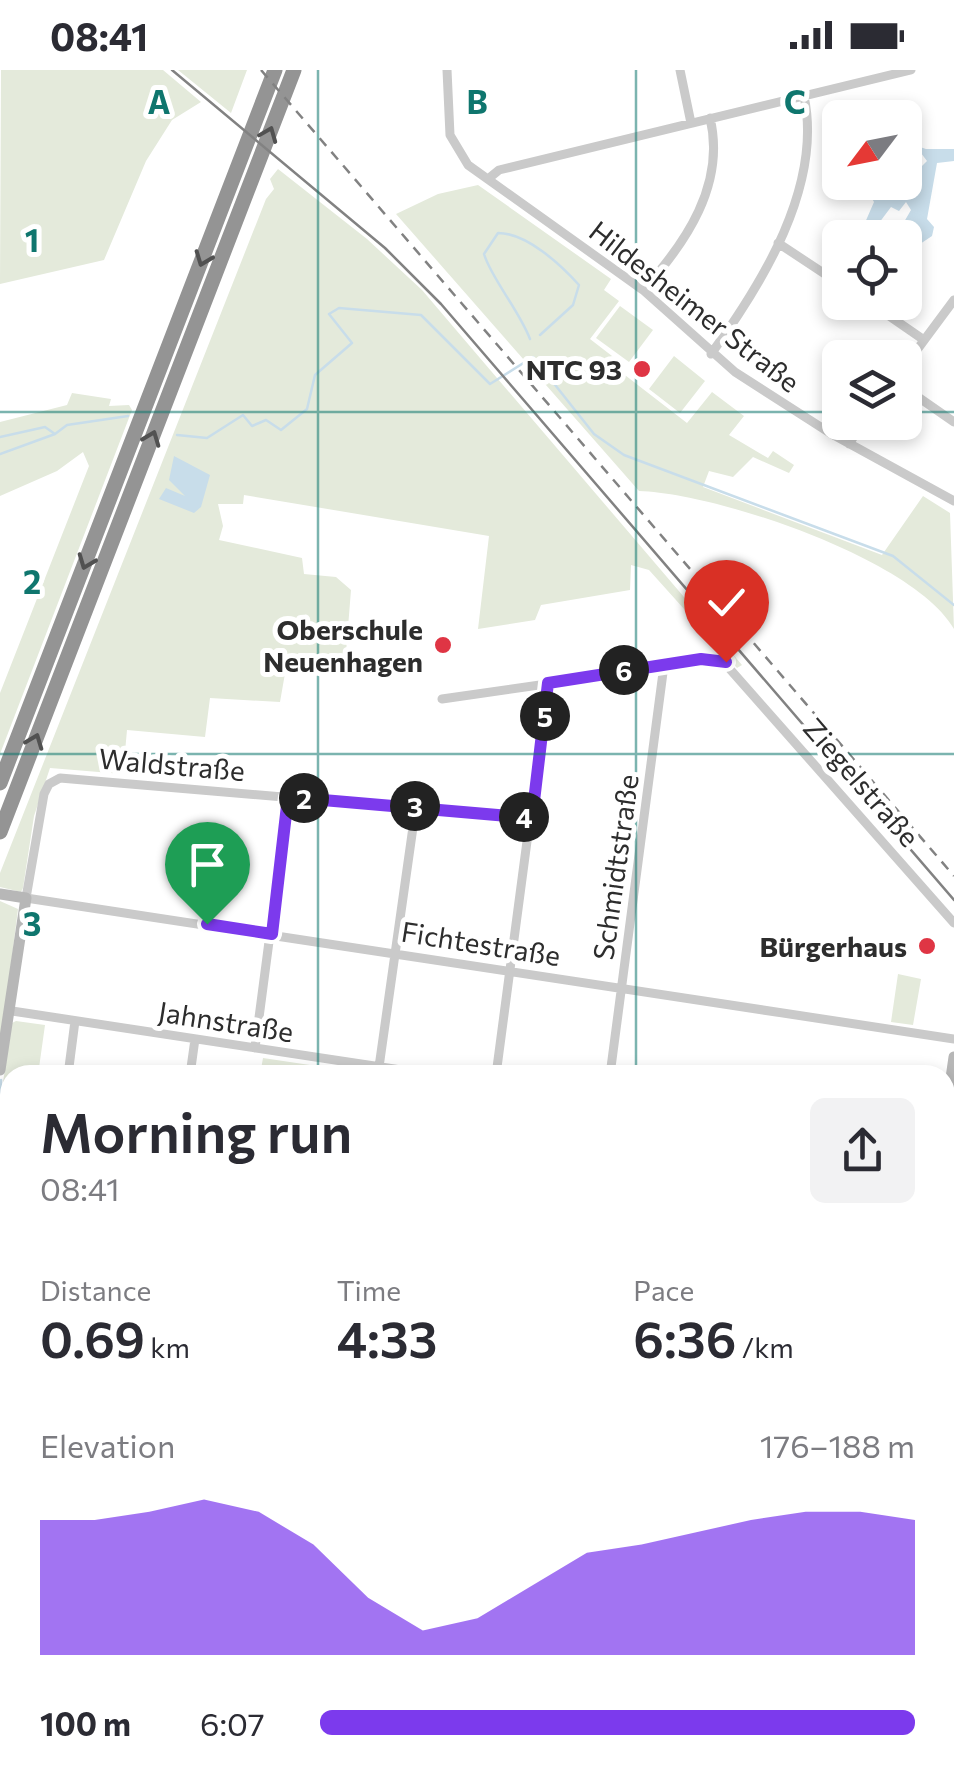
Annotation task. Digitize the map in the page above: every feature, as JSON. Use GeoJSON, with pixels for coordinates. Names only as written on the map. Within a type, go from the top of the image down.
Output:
{"type":"FeatureCollection","features":[{"type":"Feature","properties":{"kind":"highway"},"geometry":{"type":"LineString","coordinates":[[0,783],[276,70]]}},
{"type":"Feature","properties":{"kind":"highway"},"geometry":{"type":"LineString","coordinates":[[0,832],[294,70]]}},
{"type":"Feature","properties":{"kind":"street","name":"Hildesheimer Straße"},"geometry":{"type":"LineString","coordinates":[[447,70],[450,135],[468,165],[643,290],[712,354],[849,444],[954,501]]}},
{"type":"Feature","properties":{"kind":"street"},"geometry":{"type":"LineString","coordinates":[[680,70],[691,123]]}},
{"type":"Feature","properties":{"kind":"street"},"geometry":{"type":"LineString","coordinates":[[488,179],[498,170],[911,70]]}},
{"type":"Feature","properties":{"kind":"street"},"geometry":{"type":"LineString","coordinates":[[712,354],[778,243],[806,152],[804,96]]}},
{"type":"Feature","properties":{"kind":"street"},"geometry":{"type":"LineString","coordinates":[[643,290],[666,265],[707,192],[717,156],[710,118]]}},
{"type":"Feature","properties":{"kind":"street"},"geometry":{"type":"LineString","coordinates":[[778,243],[822,272]]}},
{"type":"Feature","properties":{"kind":"street"},"geometry":{"type":"LineString","coordinates":[[922,343],[954,300]]}},
{"type":"Feature","properties":{"kind":"street"},"geometry":{"type":"LineString","coordinates":[[895,320],[924,340]]}},
{"type":"Feature","properties":{"kind":"street"},"geometry":{"type":"LineString","coordinates":[[922,400],[954,422]]}},
{"type":"Feature","properties":{"kind":"street"},"geometry":{"type":"LineString","coordinates":[[849,444],[852,440]]}},
{"type":"Feature","properties":{"kind":"street","name":"Ziegelstraße"},"geometry":{"type":"LineString","coordinates":[[442,699],[716,658],[726,662],[954,924]]}},
{"type":"Feature","properties":{"kind":"street","name":"Schmidtstraße"},"geometry":{"type":"LineString","coordinates":[[611,1065],[664,665]]}},
{"type":"Feature","properties":{"kind":"street"},"geometry":{"type":"LineString","coordinates":[[497,1065],[548,683]]}},
{"type":"Feature","properties":{"kind":"street","name":"Waldstraße"},"geometry":{"type":"LineString","coordinates":[[26,898],[49,784],[69,778],[532,818]]}},
{"type":"Feature","properties":{"kind":"street"},"geometry":{"type":"LineString","coordinates":[[255,1048],[288,797]]}},
{"type":"Feature","properties":{"kind":"street"},"geometry":{"type":"LineString","coordinates":[[379,1065],[416,806]]}},
{"type":"Feature","properties":{"kind":"street","name":"Fichtestraße"},"geometry":{"type":"LineString","coordinates":[[0,894],[621,992],[954,1039]]}},
{"type":"Feature","properties":{"kind":"street"},"geometry":{"type":"LineString","coordinates":[[1,1065],[26,898]]}},
{"type":"Feature","properties":{"kind":"street","name":"Jahnstraße"},"geometry":{"type":"LineString","coordinates":[[12,1011],[366,1065]]}},
{"type":"Feature","properties":{"kind":"street"},"geometry":{"type":"LineString","coordinates":[[69,1065],[75,1020]]}},
{"type":"Feature","properties":{"kind":"street"},"geometry":{"type":"LineString","coordinates":[[191,1065],[195,1040]]}},
{"type":"Feature","properties":{"kind":"green space"},"geometry":{"type":"Polygon","coordinates":[[[1,70],[163,70],[201,102],[172,120],[146,161],[104,260],[0,284],[1,70]]]}},
{"type":"Feature","properties":{"kind":"green space"},"geometry":{"type":"Polygon","coordinates":[[[178,70],[247,70],[231,113],[178,70]]]}},
{"type":"Feature","properties":{"kind":"green space"},"geometry":{"type":"Polygon","coordinates":[[[278,169],[367,239],[422,290],[742,665],[737,668],[649,570],[631,565],[630,590],[541,605],[535,620],[478,629],[489,536],[244,495],[243,504],[218,504],[223,526],[219,540],[302,558],[304,574],[336,577],[351,590],[345,665],[287,662],[280,702],[210,698],[205,737],[127,730],[123,774],[50,768],[34,816],[23,888],[21,892],[0,887],[0,873],[266,199],[274,189],[270,179],[278,169]]]}},
{"type":"Feature","properties":{"kind":"green space"},"geometry":{"type":"Polygon","coordinates":[[[478,185],[611,279],[604,290],[619,301],[590,339],[625,366],[621,372],[687,423],[712,392],[744,416],[729,435],[768,458],[773,451],[794,465],[789,473],[753,457],[733,477],[709,471],[703,487],[882,555],[923,496],[950,513],[954,629],[932,603],[899,578],[810,534],[715,504],[639,491],[396,214],[438,194],[478,185]]]}},
{"type":"Feature","properties":{"kind":"green space"},"geometry":{"type":"Polygon","coordinates":[[[620,306],[653,330],[629,362],[596,338],[620,306]]]}},
{"type":"Feature","properties":{"kind":"green space"},"geometry":{"type":"Polygon","coordinates":[[[674,356],[705,381],[680,413],[649,389],[674,356]]]}},
{"type":"Feature","properties":{"kind":"green space"},"geometry":{"type":"Polygon","coordinates":[[[72,393],[111,399],[109,406],[129,405],[132,410],[0,754],[0,693],[89,466],[83,452],[57,471],[0,496],[0,422],[67,405],[72,393]]]}},
{"type":"Feature","properties":{"kind":"green space"},"geometry":{"type":"Polygon","coordinates":[[[0,901],[18,909],[0,1052],[0,901]]]}},
{"type":"Feature","properties":{"kind":"green space"},"geometry":{"type":"Polygon","coordinates":[[[898,974],[921,979],[913,1025],[891,1022],[898,974]]]}},
{"type":"Feature","properties":{"kind":"green space"},"geometry":{"type":"Polygon","coordinates":[[[12,1023],[45,1025],[39,1065],[6,1065],[12,1023]]]}},
{"type":"Feature","properties":{"kind":"green space"},"geometry":{"type":"Polygon","coordinates":[[[263,1058],[310,1065],[262,1065],[263,1058]]]}},
{"type":"Feature","properties":{"kind":"water"},"geometry":{"type":"Polygon","coordinates":[[[922,148],[954,149],[954,161],[937,163],[927,219],[934,227],[932,236],[922,243],[922,220],[905,220],[911,210],[906,202],[899,211],[891,207],[881,220],[866,220],[873,200],[922,200],[922,166],[927,161],[922,148]]]}},
{"type":"Feature","properties":{"kind":"water"},"geometry":{"type":"Polygon","coordinates":[[[174,456],[210,475],[201,507],[194,513],[159,499],[166,488],[185,496],[169,480],[174,456]]]}},
{"type":"Feature","properties":{"kind":"waterway"},"geometry":{"type":"LineString","coordinates":[[530,339],[484,254],[498,233],[532,244],[579,285],[573,305],[540,335]]}},
{"type":"Feature","properties":{"kind":"waterway"},"geometry":{"type":"LineString","coordinates":[[177,435],[207,438],[243,415],[252,426],[266,420],[281,430],[307,409],[315,375],[352,343],[329,314],[339,308],[421,315],[490,384],[533,357],[594,434],[624,455],[893,556],[954,605]]}},
{"type":"Feature","properties":{"kind":"waterway"},"geometry":{"type":"LineString","coordinates":[[0,454],[55,434],[67,425],[128,416]]}},
{"type":"Feature","properties":{"kind":"waterway"},"geometry":{"type":"LineString","coordinates":[[0,437],[45,427],[55,434]]}},
{"type":"Feature","properties":{"kind":"tram line"},"geometry":{"type":"LineString","coordinates":[[172,70],[385,248],[441,304],[954,900]]}},
{"type":"Feature","properties":{"kind":"railway"},"geometry":{"type":"LineString","coordinates":[[261,70],[954,876]]}},
{"type":"Feature","properties":{"kind":"place","name":"NTC 93"},"geometry":{"type":"Point","coordinates":[642,369]}},
{"type":"Feature","properties":{"kind":"place","name":"Oberschule Neuenhagen"},"geometry":{"type":"Point","coordinates":[443,645]}},
{"type":"Feature","properties":{"kind":"place","name":"Bürgerhaus"},"geometry":{"type":"Point","coordinates":[927,946]}},
{"type":"Feature","properties":{"kind":"route"},"geometry":{"type":"LineString","coordinates":[[207,924],[272,934],[288,797],[532,818],[548,683],[701,659],[726,662]]}}]}
